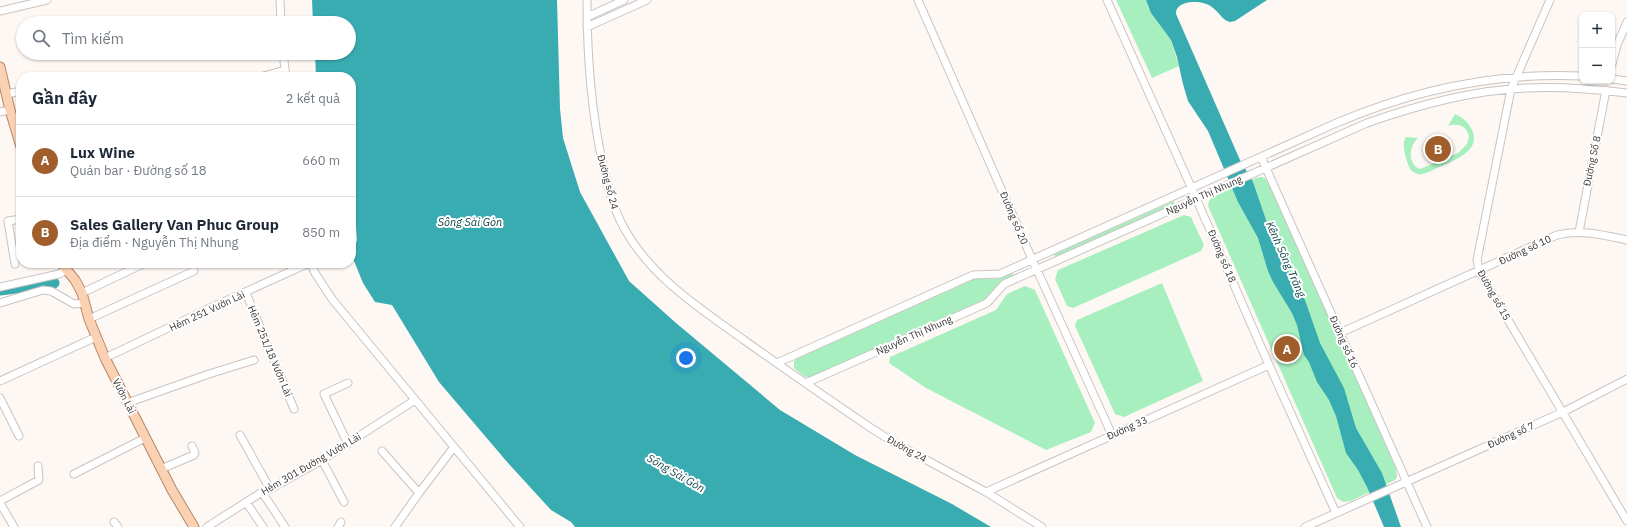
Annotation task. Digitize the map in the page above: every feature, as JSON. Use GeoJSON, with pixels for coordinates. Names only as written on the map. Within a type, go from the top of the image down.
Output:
{"type":"FeatureCollection","features":[{"type":"Feature","properties":{"kind":"main road"},"geometry":{"type":"LineString","coordinates":[[0,67],[16,129]]}},
{"type":"Feature","properties":{"kind":"main road","name":"Vườn Lài"},"geometry":{"type":"LineString","coordinates":[[65,268],[75,280],[82,293],[89,319],[105,358],[161,469],[194,527]]}},
{"type":"Feature","properties":{"kind":"street"},"geometry":{"type":"LineString","coordinates":[[0,11],[47,0]]}},
{"type":"Feature","properties":{"kind":"street"},"geometry":{"type":"LineString","coordinates":[[280,0],[281,16]]}},
{"type":"Feature","properties":{"kind":"street","name":"Đường số 24"},"geometry":{"type":"LineString","coordinates":[[587,0],[589,68],[596,131],[607,182],[616,212],[624,228],[638,250],[654,269],[682,296],[777,364]]}},
{"type":"Feature","properties":{"kind":"street"},"geometry":{"type":"LineString","coordinates":[[587,17],[624,0]]}},
{"type":"Feature","properties":{"kind":"street"},"geometry":{"type":"LineString","coordinates":[[587,27],[647,0]]}},
{"type":"Feature","properties":{"kind":"street","name":"Đường số 20"},"geometry":{"type":"LineString","coordinates":[[918,0],[1032,259],[1112,435]]}},
{"type":"Feature","properties":{"kind":"street","name":"Đường số 18"},"geometry":{"type":"LineString","coordinates":[[1107,0],[1336,513]]}},
{"type":"Feature","properties":{"kind":"street","name":"Đường số 15"},"geometry":{"type":"LineString","coordinates":[[1550,0],[1511,89],[1478,248],[1477,260],[1479,271],[1627,521]]}},
{"type":"Feature","properties":{"kind":"street"},"geometry":{"type":"LineString","coordinates":[[1615,53],[1627,22]]}},
{"type":"Feature","properties":{"kind":"street"},"geometry":{"type":"LineString","coordinates":[[284,60],[285,72]]}},
{"type":"Feature","properties":{"kind":"street","name":"Nguyễn Thị Nhung"},"geometry":{"type":"LineString","coordinates":[[777,364],[973,275],[1000,274],[1359,114],[1408,96],[1437,89],[1515,77],[1579,76]]}},
{"type":"Feature","properties":{"kind":"street"},"geometry":{"type":"LineString","coordinates":[[1615,79],[1627,81]]}},
{"type":"Feature","properties":{"kind":"street","name":"Nguyễn Thị Nhung"},"geometry":{"type":"LineString","coordinates":[[806,383],[986,303],[1004,284],[1353,128],[1397,112],[1462,97],[1511,89],[1543,87],[1606,90],[1627,93]]}},
{"type":"Feature","properties":{"kind":"street","name":"Đường Số 8"},"geometry":{"type":"LineString","coordinates":[[1579,232],[1606,90]]}},
{"type":"Feature","properties":{"kind":"street"},"geometry":{"type":"LineString","coordinates":[[7,94],[16,92]]}},
{"type":"Feature","properties":{"kind":"street"},"geometry":{"type":"LineString","coordinates":[[0,112],[10,110]]}},
{"type":"Feature","properties":{"kind":"street","name":"Đường số 16"},"geometry":{"type":"LineString","coordinates":[[1261,157],[1427,527]]}},
{"type":"Feature","properties":{"kind":"street"},"geometry":{"type":"LineString","coordinates":[[15,264],[8,221],[16,220]]}},
{"type":"Feature","properties":{"kind":"street","name":"Đường số 10"},"geometry":{"type":"LineString","coordinates":[[1340,333],[1557,235],[1568,232],[1589,232],[1627,240]]}},
{"type":"Feature","properties":{"kind":"street"},"geometry":{"type":"LineString","coordinates":[[0,287],[59,274],[63,268]]}},
{"type":"Feature","properties":{"kind":"street"},"geometry":{"type":"LineString","coordinates":[[82,293],[134,268]]}},
{"type":"Feature","properties":{"kind":"street","name":"Hẻm 251 Vườn Lài"},"geometry":{"type":"LineString","coordinates":[[105,358],[210,308],[299,268]]}},
{"type":"Feature","properties":{"kind":"street"},"geometry":{"type":"LineString","coordinates":[[312,268],[332,299],[520,527]]}},
{"type":"Feature","properties":{"kind":"street"},"geometry":{"type":"LineString","coordinates":[[89,319],[194,271]]}},
{"type":"Feature","properties":{"kind":"street"},"geometry":{"type":"LineString","coordinates":[[0,303],[47,290],[74,304],[85,303]]}},
{"type":"Feature","properties":{"kind":"street","name":"Hẻm 251/18 Vườn Lài"},"geometry":{"type":"LineString","coordinates":[[246,293],[294,409]]}},
{"type":"Feature","properties":{"kind":"street"},"geometry":{"type":"LineString","coordinates":[[0,381],[96,337]]}},
{"type":"Feature","properties":{"kind":"street"},"geometry":{"type":"LineString","coordinates":[[128,402],[254,360]]}},
{"type":"Feature","properties":{"kind":"street","name":"Đường 24"},"geometry":{"type":"LineString","coordinates":[[777,364],[892,442],[986,492],[1042,527]]}},
{"type":"Feature","properties":{"kind":"street","name":"Đường 33"},"geometry":{"type":"LineString","coordinates":[[986,492],[1269,365]]}},
{"type":"Feature","properties":{"kind":"street","name":"Đường số 7"},"geometry":{"type":"LineString","coordinates":[[1305,527],[1563,412],[1627,379]]}},
{"type":"Feature","properties":{"kind":"street"},"geometry":{"type":"LineString","coordinates":[[348,383],[324,394],[348,444]]}},
{"type":"Feature","properties":{"kind":"street"},"geometry":{"type":"LineString","coordinates":[[0,398],[19,436]]}},
{"type":"Feature","properties":{"kind":"street","name":"Hẻm 301 Đường Vườn Lài"},"geometry":{"type":"LineString","coordinates":[[207,527],[262,492],[322,460],[415,400]]}},
{"type":"Feature","properties":{"kind":"street"},"geometry":{"type":"LineString","coordinates":[[240,435],[270,489]]}},
{"type":"Feature","properties":{"kind":"street"},"geometry":{"type":"LineString","coordinates":[[74,474],[145,438]]}},
{"type":"Feature","properties":{"kind":"street"},"geometry":{"type":"LineString","coordinates":[[161,469],[194,455],[195,453],[192,446]]}},
{"type":"Feature","properties":{"kind":"street"},"geometry":{"type":"LineString","coordinates":[[395,527],[454,447]]}},
{"type":"Feature","properties":{"kind":"street"},"geometry":{"type":"LineString","coordinates":[[382,450],[419,493]]}},
{"type":"Feature","properties":{"kind":"street"},"geometry":{"type":"LineString","coordinates":[[322,460],[344,502]]}},
{"type":"Feature","properties":{"kind":"street"},"geometry":{"type":"LineString","coordinates":[[14,527],[0,502],[40,480],[38,466]]}},
{"type":"Feature","properties":{"kind":"street"},"geometry":{"type":"LineString","coordinates":[[262,492],[285,527]]}},
{"type":"Feature","properties":{"kind":"street"},"geometry":{"type":"LineString","coordinates":[[246,502],[263,527]]}},
{"type":"Feature","properties":{"kind":"green space"},"geometry":{"type":"Polygon","coordinates":[[[1116,0],[1146,0],[1151,13],[1171,40],[1179,66],[1152,78],[1116,0]]]}},
{"type":"Feature","properties":{"kind":"green space"},"geometry":{"type":"Polygon","coordinates":[[[1455,114],[1464,120],[1471,128],[1474,136],[1473,143],[1470,148],[1459,158],[1429,172],[1418,174],[1413,172],[1409,166],[1405,152],[1404,144],[1406,137],[1418,138],[1411,150],[1411,159],[1416,167],[1420,169],[1458,153],[1467,144],[1469,136],[1464,127],[1458,125],[1448,126],[1455,114]]]}},
{"type":"Feature","properties":{"kind":"green space"},"geometry":{"type":"Polygon","coordinates":[[[1261,177],[1265,178],[1269,184],[1396,467],[1397,477],[1395,480],[1351,501],[1343,502],[1337,498],[1208,206],[1209,201],[1215,193],[1261,177]]]}},
{"type":"Feature","properties":{"kind":"green space"},"geometry":{"type":"Polygon","coordinates":[[[1174,201],[1175,204],[1055,257],[1054,254],[1174,201]]]}},
{"type":"Feature","properties":{"kind":"green space"},"geometry":{"type":"Polygon","coordinates":[[[1184,215],[1191,217],[1204,245],[1201,251],[1073,308],[1067,306],[1055,279],[1058,270],[1184,215]]]}},
{"type":"Feature","properties":{"kind":"green space"},"geometry":{"type":"Polygon","coordinates":[[[1012,273],[1014,275],[1000,282],[984,300],[813,377],[805,377],[794,368],[794,361],[798,358],[974,279],[997,279],[1012,273]]]}},
{"type":"Feature","properties":{"kind":"green space"},"geometry":{"type":"Polygon","coordinates":[[[1162,283],[1203,381],[1124,417],[1115,414],[1075,326],[1077,320],[1162,283]]]}},
{"type":"Feature","properties":{"kind":"green space"},"geometry":{"type":"Polygon","coordinates":[[[1025,286],[1035,290],[1095,423],[1091,432],[1046,450],[926,388],[889,363],[890,357],[996,310],[1007,294],[1025,286]]]}},
{"type":"Feature","properties":{"kind":"water","name":"Sông Sài Gòn"},"geometry":{"type":"Polygon","coordinates":[[[312,0],[557,0],[560,109],[563,138],[580,192],[629,281],[676,323],[780,410],[855,455],[952,504],[991,527],[575,527],[571,522],[551,510],[508,463],[439,382],[392,305],[375,302],[363,283],[356,266],[356,72],[316,72],[315,60],[356,60],[356,16],[313,16],[312,0]]]}},
{"type":"Feature","properties":{"kind":"water"},"geometry":{"type":"Polygon","coordinates":[[[1146,0],[1267,0],[1235,21],[1230,22],[1225,20],[1207,4],[1200,2],[1189,2],[1182,5],[1178,8],[1176,14],[1240,160],[1253,182],[1277,252],[1305,300],[1320,343],[1344,388],[1356,428],[1382,473],[1401,527],[1384,527],[1367,487],[1358,470],[1346,453],[1336,416],[1329,400],[1317,382],[1309,362],[1304,355],[1297,325],[1292,313],[1273,282],[1258,238],[1238,202],[1208,131],[1188,101],[1177,57],[1171,40],[1151,13],[1146,0]]]}},
{"type":"Feature","properties":{"kind":"waterway"},"geometry":{"type":"LineString","coordinates":[[0,290],[54,283]]}},
{"type":"Feature","properties":{"kind":"place","name":"Sales Gallery Van Phuc Group"},"geometry":{"type":"Point","coordinates":[1438,149]}},
{"type":"Feature","properties":{"kind":"place","name":"Lux Wine"},"geometry":{"type":"Point","coordinates":[1287,349]}},
{"type":"Feature","properties":{"kind":"water label","name":"Kênh Sông Trăng"},"geometry":{"type":"Point","coordinates":[1286,259]}}]}
